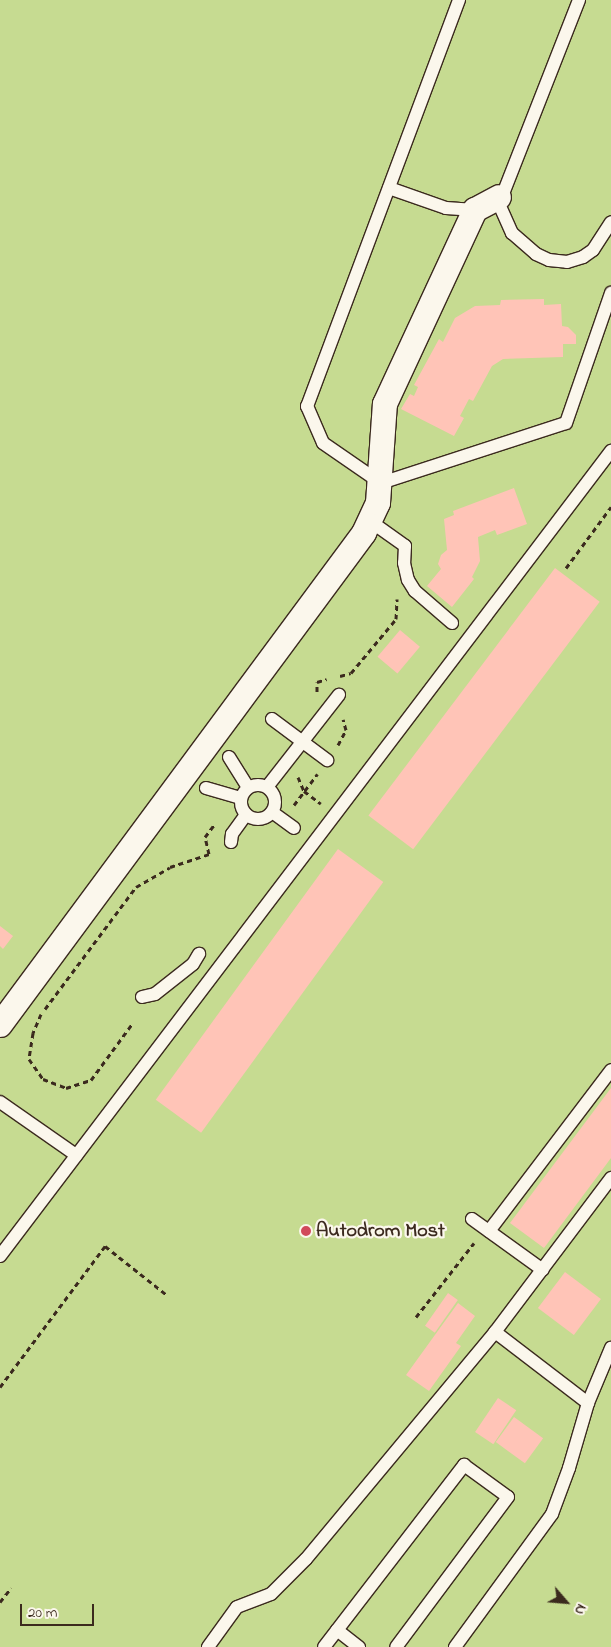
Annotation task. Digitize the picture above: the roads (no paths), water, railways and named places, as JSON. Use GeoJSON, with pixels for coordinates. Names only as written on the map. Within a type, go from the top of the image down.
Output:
{"type":"FeatureCollection","features":[{"type":"Feature","properties":{"kind":"street"},"geometry":{"type":"LineString","coordinates":[[0,1025],[370,522],[378,503],[381,483],[385,404],[475,210],[499,197]]}},
{"type":"Feature","properties":{"kind":"lane"},"geometry":{"type":"LineString","coordinates":[[459,0],[307,406],[323,443],[381,483],[566,423],[611,293]]}},
{"type":"Feature","properties":{"kind":"lane"},"geometry":{"type":"LineString","coordinates":[[579,0],[499,197],[503,219],[512,233],[536,254],[549,260],[567,262],[583,257],[593,250],[611,222]]}},
{"type":"Feature","properties":{"kind":"lane"},"geometry":{"type":"LineString","coordinates":[[389,188],[446,208],[475,210]]}},
{"type":"Feature","properties":{"kind":"lane"},"geometry":{"type":"LineString","coordinates":[[0,1256],[611,451]]}},
{"type":"Feature","properties":{"kind":"lane"},"geometry":{"type":"LineString","coordinates":[[370,522],[406,546],[404,563],[408,580],[415,591],[452,623]]}},
{"type":"Feature","properties":{"kind":"lane"},"geometry":{"type":"LineString","coordinates":[[267,787],[339,695]]}},
{"type":"Feature","properties":{"kind":"lane"},"geometry":{"type":"LineString","coordinates":[[272,719],[327,760]]}},
{"type":"Feature","properties":{"kind":"lane"},"geometry":{"type":"LineString","coordinates":[[229,757],[248,787]]}},
{"type":"Feature","properties":{"kind":"lane"},"geometry":{"type":"LineString","coordinates":[[259,784],[267,787],[275,799],[272,812],[259,819],[246,815],[241,807],[240,798],[248,787],[259,784]]}},
{"type":"Feature","properties":{"kind":"lane"},"geometry":{"type":"LineString","coordinates":[[206,788],[240,798]]}},
{"type":"Feature","properties":{"kind":"lane"},"geometry":{"type":"LineString","coordinates":[[272,812],[294,828]]}},
{"type":"Feature","properties":{"kind":"lane"},"geometry":{"type":"LineString","coordinates":[[231,842],[232,834],[246,815]]}},
{"type":"Feature","properties":{"kind":"lane"},"geometry":{"type":"LineString","coordinates":[[142,997],[155,994],[193,964],[199,954]]}},
{"type":"Feature","properties":{"kind":"lane"},"geometry":{"type":"LineString","coordinates":[[487,1230],[611,1070]]}},
{"type":"Feature","properties":{"kind":"lane"},"geometry":{"type":"LineString","coordinates":[[0,1102],[76,1155]]}},
{"type":"Feature","properties":{"kind":"lane"},"geometry":{"type":"LineString","coordinates":[[208,1647],[238,1607],[271,1594],[306,1559],[495,1332],[611,1178]]}},
{"type":"Feature","properties":{"kind":"lane"},"geometry":{"type":"LineString","coordinates":[[472,1219],[543,1270]]}},
{"type":"Feature","properties":{"kind":"lane"},"geometry":{"type":"LineString","coordinates":[[495,1332],[588,1403]]}},
{"type":"Feature","properties":{"kind":"lane"},"geometry":{"type":"LineString","coordinates":[[455,1647],[552,1514],[570,1468],[588,1403],[611,1348]]}},
{"type":"Feature","properties":{"kind":"lane"},"geometry":{"type":"LineString","coordinates":[[324,1647],[464,1465],[508,1496],[396,1647]]}},
{"type":"Feature","properties":{"kind":"lane"},"geometry":{"type":"LineString","coordinates":[[337,1630],[359,1647]]}},
{"type":"Feature","properties":{"kind":"place","name":"Autodrom Most"},"geometry":{"type":"Point","coordinates":[306,1231]}}]}
